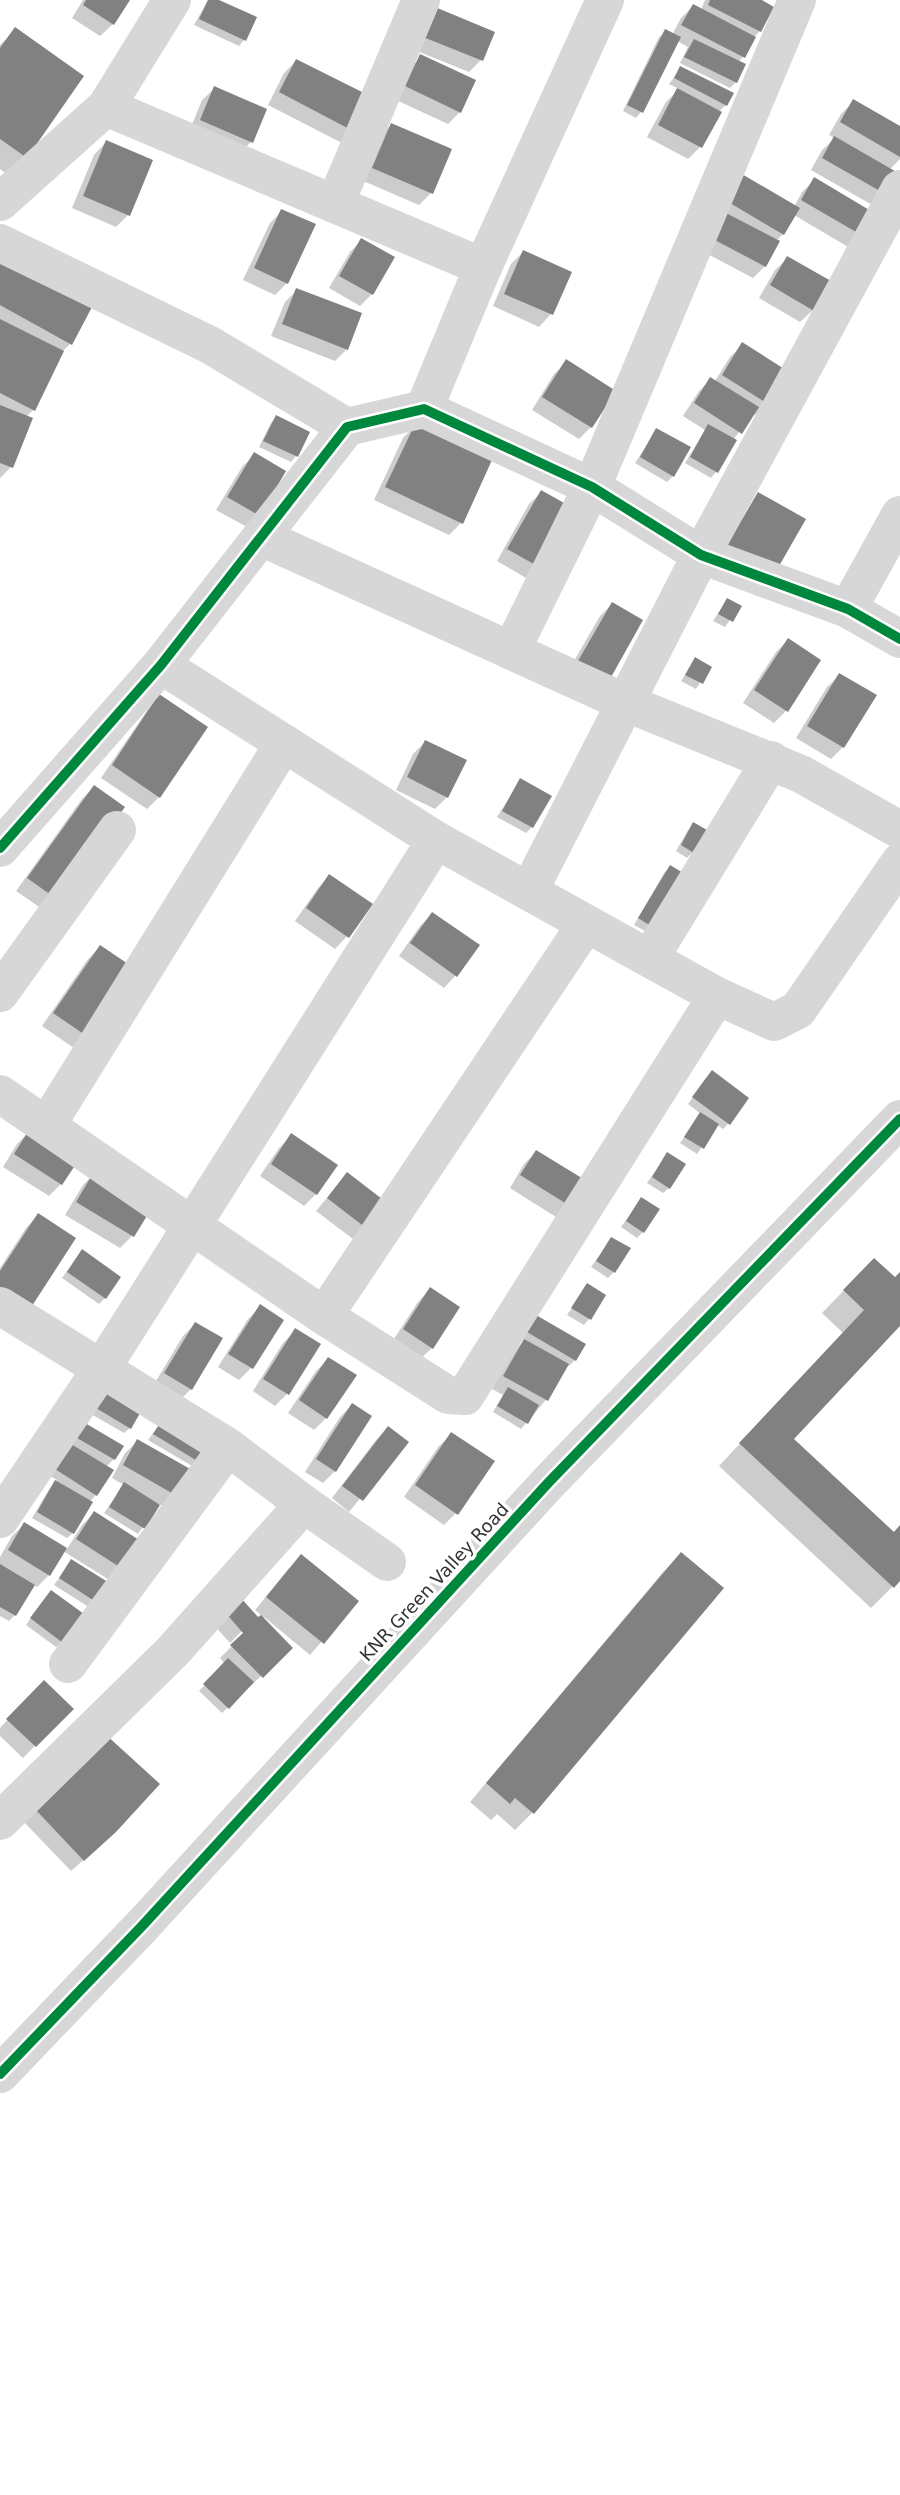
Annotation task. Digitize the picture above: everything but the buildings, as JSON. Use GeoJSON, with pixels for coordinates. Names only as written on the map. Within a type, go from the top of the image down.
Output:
{"type":"FeatureCollection","features":[{"type":"Feature","properties":{"kind":"street"},"geometry":{"type":"LineString","coordinates":[[0,202],[106,107],[172,0]]}},
{"type":"Feature","properties":{"kind":"street"},"geometry":{"type":"LineString","coordinates":[[335,204],[421,0]]}},
{"type":"Feature","properties":{"kind":"street"},"geometry":{"type":"LineString","coordinates":[[424,409],[484,267],[605,0]]}},
{"type":"Feature","properties":{"kind":"street"},"geometry":{"type":"LineString","coordinates":[[511,651],[592,487],[797,0]]}},
{"type":"Feature","properties":{"kind":"street"},"geometry":{"type":"LineString","coordinates":[[106,107],[484,267]]}},
{"type":"Feature","properties":{"kind":"street"},"geometry":{"type":"LineString","coordinates":[[529,891],[701,555],[900,189]]}},
{"type":"Feature","properties":{"kind":"street"},"geometry":{"type":"LineString","coordinates":[[0,243],[211,345],[347,428]]}},
{"type":"Feature","properties":{"kind":"street"},"geometry":{"type":"LineString","coordinates":[[0,848],[161,665],[347,428],[424,409],[592,487],[701,555],[848,609],[900,639]]}},
{"type":"Feature","properties":{"kind":"street"},"geometry":{"type":"LineString","coordinates":[[848,609],[900,515]]}},
{"type":"Feature","properties":{"kind":"street"},"geometry":{"type":"LineString","coordinates":[[263,538],[624,702],[771,760],[900,830]]}},
{"type":"Feature","properties":{"kind":"street"},"geometry":{"type":"LineString","coordinates":[[161,665],[436,840],[717,996],[774,1023],[798,1010],[900,862]]}},
{"type":"Feature","properties":{"kind":"street"},"geometry":{"type":"LineString","coordinates":[[47,1125],[284,743]]}},
{"type":"Feature","properties":{"kind":"street"},"geometry":{"type":"LineString","coordinates":[[650,958],[771,760]]}},
{"type":"Feature","properties":{"kind":"street"},"geometry":{"type":"LineString","coordinates":[[0,993],[117,830]]}},
{"type":"Feature","properties":{"kind":"street"},"geometry":{"type":"LineString","coordinates":[[0,1519],[102,1368],[190,1224],[436,840]]}},
{"type":"Feature","properties":{"kind":"street"},"geometry":{"type":"LineString","coordinates":[[324,1316],[586,924]]}},
{"type":"Feature","properties":{"kind":"street"},"geometry":{"type":"LineString","coordinates":[[0,1094],[324,1316],[448,1395],[464,1396],[717,996]]}},
{"type":"Feature","properties":{"kind":"street","name":"KNR Green Valley Road"},"geometry":{"type":"LineString","coordinates":[[0,2074],[152,1915],[549,1482],[900,1118]]}},
{"type":"Feature","properties":{"kind":"street"},"geometry":{"type":"LineString","coordinates":[[0,1306],[228,1447],[387,1562]]}},
{"type":"Feature","properties":{"kind":"street"},"geometry":{"type":"LineString","coordinates":[[68,1664],[228,1447]]}},
{"type":"Feature","properties":{"kind":"street"},"geometry":{"type":"LineString","coordinates":[[0,1821],[173,1651],[304,1504]]}},
{"type":"Feature","properties":{"kind":"cycle path"},"geometry":{"type":"LineString","coordinates":[[0,848],[161,665],[347,427],[424,409],[592,487],[701,555],[848,609],[900,639]]}},
{"type":"Feature","properties":{"kind":"cycle path"},"geometry":{"type":"LineString","coordinates":[[0,2074],[143,1925],[549,1482],[900,1119]]}}]}
